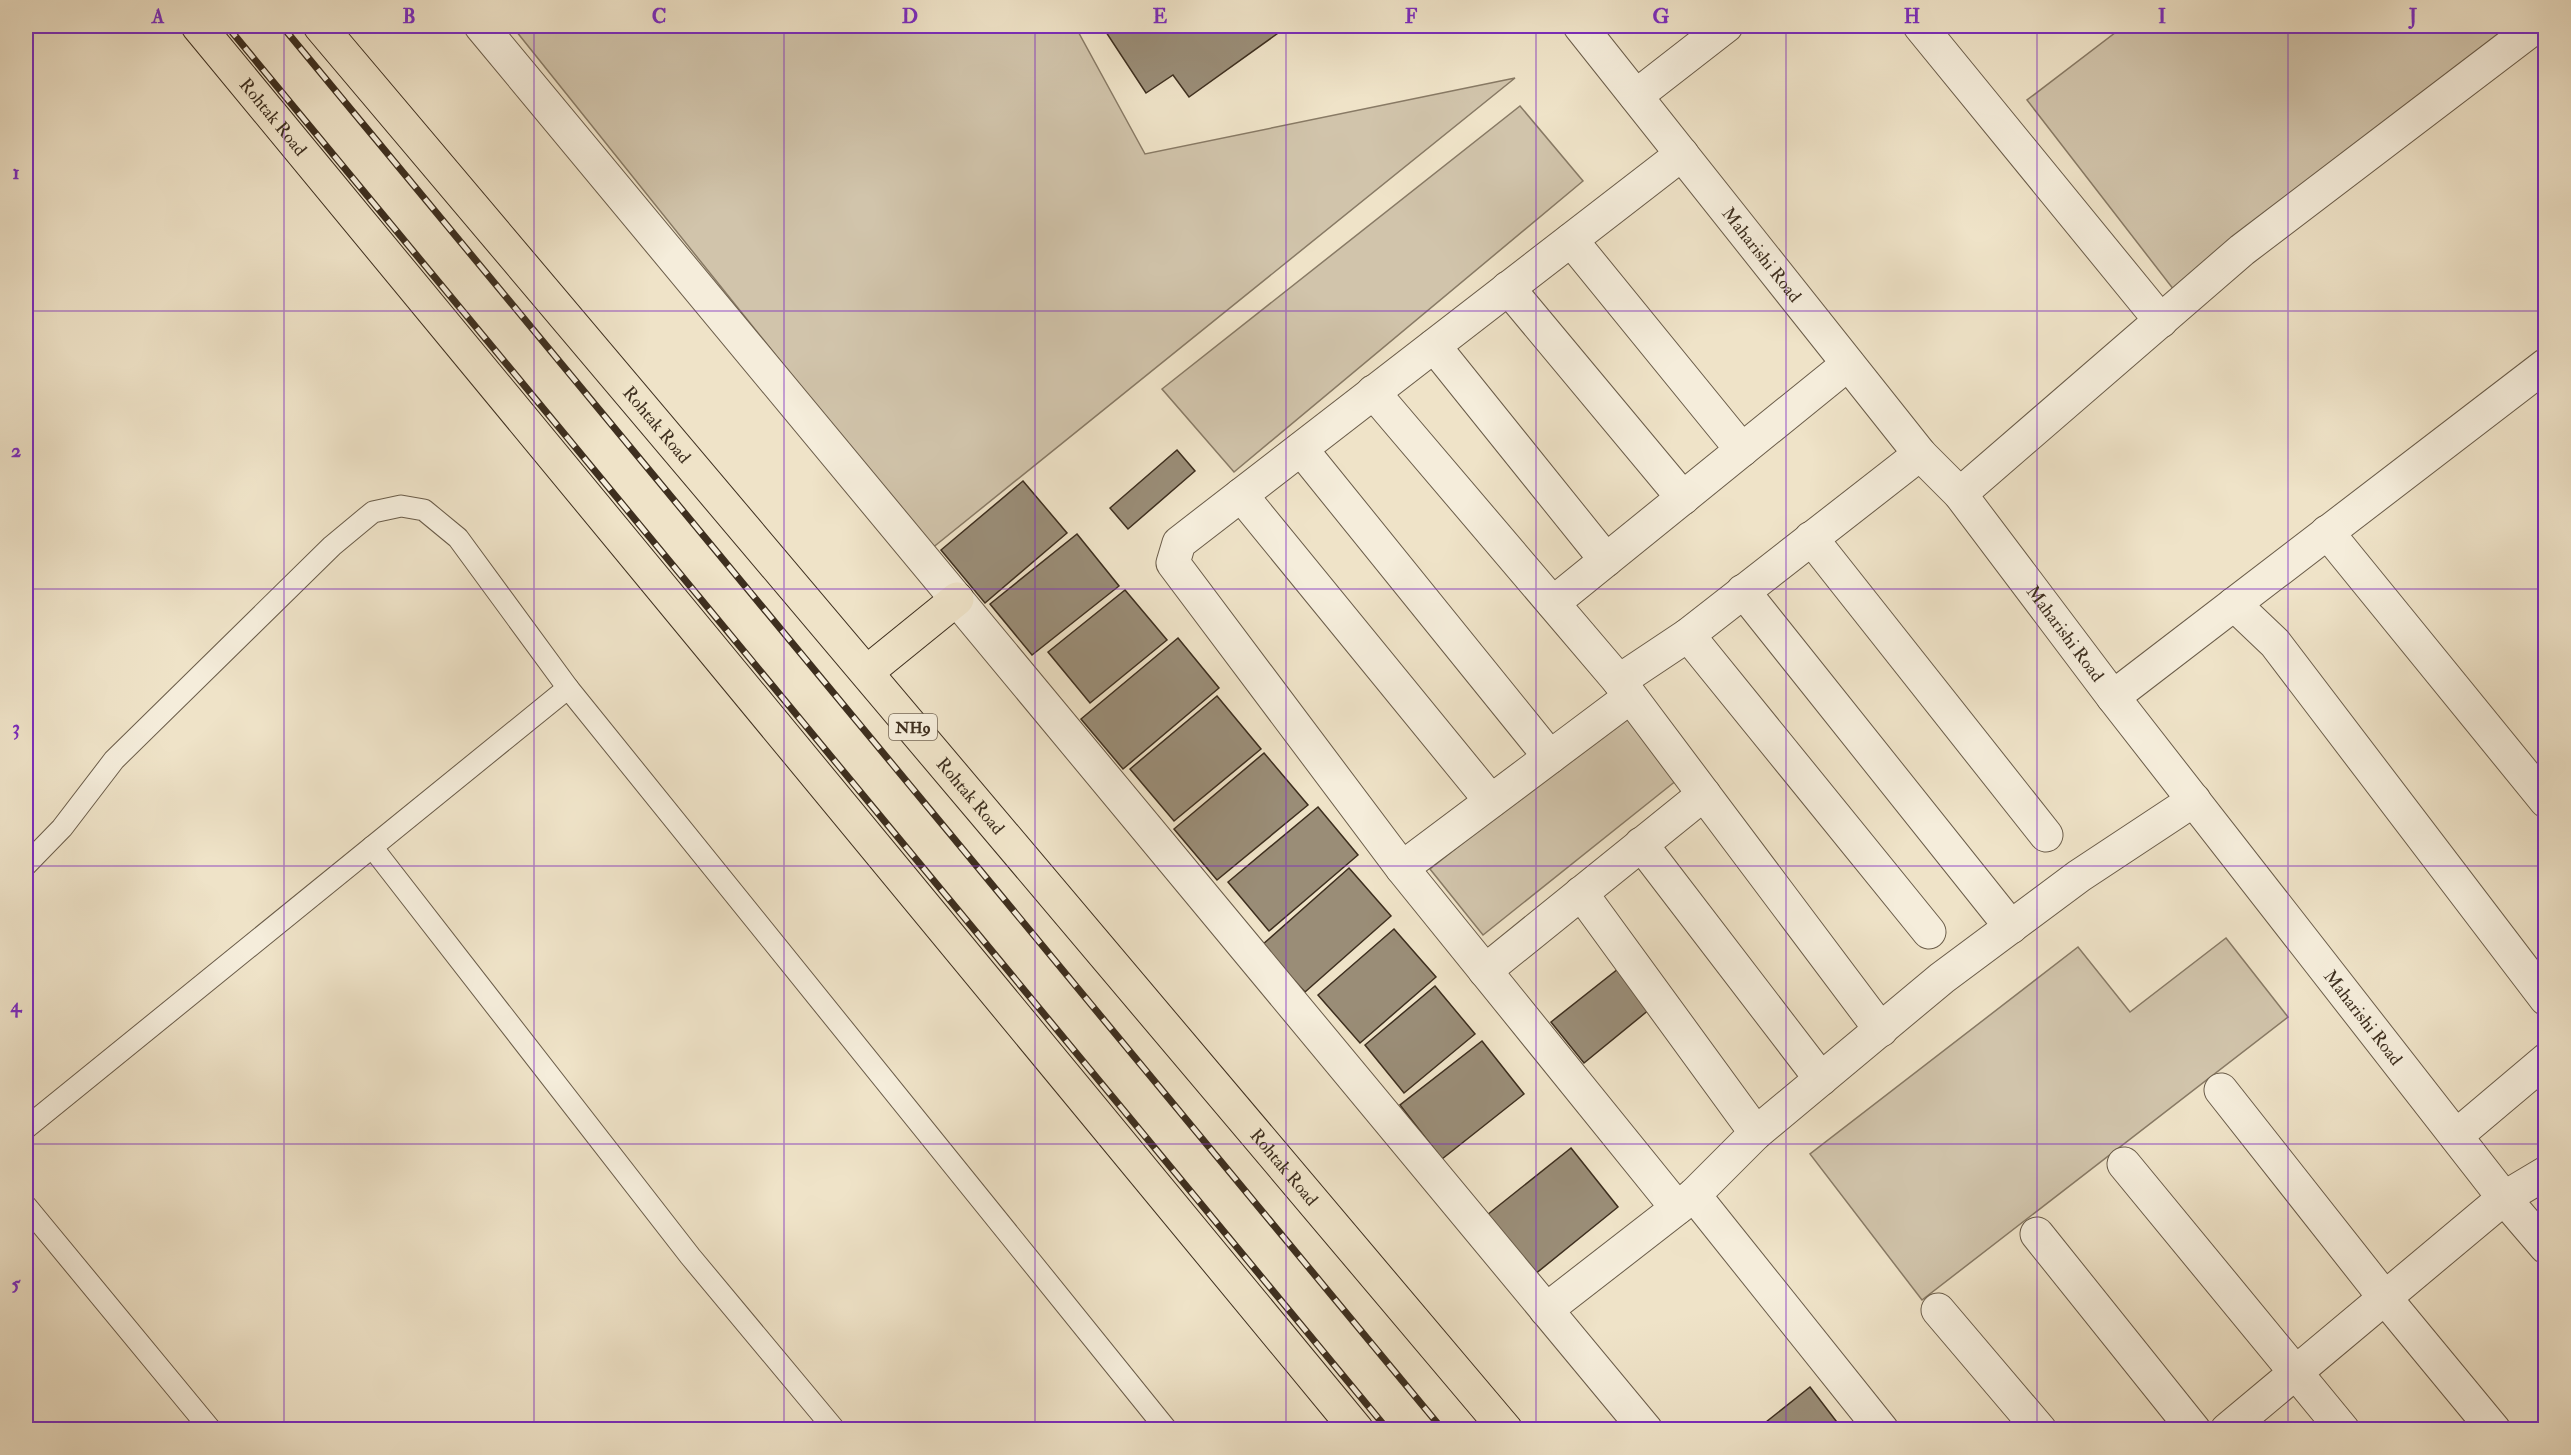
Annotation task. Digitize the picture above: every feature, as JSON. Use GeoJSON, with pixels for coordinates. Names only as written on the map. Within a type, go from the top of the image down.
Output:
{"type":"FeatureCollection","features":[{"type":"Feature","properties":{"kind":"main road","name":"Rohtak Road"},"geometry":{"type":"LineString","coordinates":[[198,26],[1356,1430]]}},
{"type":"Feature","properties":{"kind":"main road","name":"Rohtak Road"},"geometry":{"type":"LineString","coordinates":[[320,26],[1506,1430]]}},
{"type":"Feature","properties":{"kind":"main road"},"geometry":{"type":"LineString","coordinates":[[867,672],[957,599]]}},
{"type":"Feature","properties":{"kind":"street"},"geometry":{"type":"LineString","coordinates":[[481,26],[1646,1430]]}},
{"type":"Feature","properties":{"kind":"street","name":"Maharishi Road"},"geometry":{"type":"LineString","coordinates":[[1580,26],[1920,454],[1960,494],[2113,697],[2504,1198],[2546,1247]]}},
{"type":"Feature","properties":{"kind":"street"},"geometry":{"type":"LineString","coordinates":[[1636,96],[1726,26]]}},
{"type":"Feature","properties":{"kind":"street"},"geometry":{"type":"LineString","coordinates":[[1920,26],[2161,321]]}},
{"type":"Feature","properties":{"kind":"street"},"geometry":{"type":"LineString","coordinates":[[1960,494],[2242,250],[2536,26]]}},
{"type":"Feature","properties":{"kind":"street"},"geometry":{"type":"LineString","coordinates":[[1682,154],[1179,543],[1173,563],[1402,868],[1485,971],[1882,1430]]}},
{"type":"Feature","properties":{"kind":"street"},"geometry":{"type":"LineString","coordinates":[[1570,240],[1742,450]]}},
{"type":"Feature","properties":{"kind":"street"},"geometry":{"type":"LineString","coordinates":[[1508,288],[1683,498]]}},
{"type":"Feature","properties":{"kind":"street"},"geometry":{"type":"LineString","coordinates":[[1434,346],[1606,560]]}},
{"type":"Feature","properties":{"kind":"street"},"geometry":{"type":"LineString","coordinates":[[1553,603],[1848,364]]}},
{"type":"Feature","properties":{"kind":"street"},"geometry":{"type":"LineString","coordinates":[[2113,697],[2546,365]]}},
{"type":"Feature","properties":{"kind":"street"},"geometry":{"type":"LineString","coordinates":[[1373,392],[1624,689],[1881,1030]]}},
{"type":"Feature","properties":{"kind":"street"},"geometry":{"type":"LineString","coordinates":[[1301,449],[1550,757]]}},
{"type":"Feature","properties":{"kind":"street"},"geometry":{"type":"LineString","coordinates":[[1402,868],[1550,757],[1624,689],[1688,635],[1920,454]]}},
{"type":"Feature","properties":{"kind":"street"},"geometry":{"type":"LineString","coordinates":[[1241,495],[1491,801]]}},
{"type":"Feature","properties":{"kind":"street"},"geometry":{"type":"LineString","coordinates":[[2328,532],[2546,801]]}},
{"type":"Feature","properties":{"kind":"street"},"geometry":{"type":"LineString","coordinates":[[1811,538],[2046,835]]}},
{"type":"Feature","properties":{"kind":"street"},"geometry":{"type":"LineString","coordinates":[[1743,591],[2011,927]]}},
{"type":"Feature","properties":{"kind":"street"},"geometry":{"type":"LineString","coordinates":[[2235,604],[2275,643],[2546,999]]}},
{"type":"Feature","properties":{"kind":"street"},"geometry":{"type":"LineString","coordinates":[[1688,635],[1929,932]]}},
{"type":"Feature","properties":{"kind":"street"},"geometry":{"type":"LineString","coordinates":[[1485,971],[1704,794]]}},
{"type":"Feature","properties":{"kind":"street"},"geometry":{"type":"LineString","coordinates":[[1546,1310],[1685,1201],[1756,1133],[1942,978],[2079,876],[2194,800]]}},
{"type":"Feature","properties":{"kind":"street"},"geometry":{"type":"LineString","coordinates":[[1641,844],[1821,1079]]}},
{"type":"Feature","properties":{"kind":"street"},"geometry":{"type":"LineString","coordinates":[[1581,893],[1756,1133]]}},
{"type":"Feature","properties":{"kind":"street"},"geometry":{"type":"LineString","coordinates":[[2456,1136],[2546,1060]]}},
{"type":"Feature","properties":{"kind":"street"},"geometry":{"type":"LineString","coordinates":[[2221,1090],[2385,1298],[2494,1430]]}},
{"type":"Feature","properties":{"kind":"street"},"geometry":{"type":"LineString","coordinates":[[2124,1164],[2343,1430]]}},
{"type":"Feature","properties":{"kind":"street"},"geometry":{"type":"LineString","coordinates":[[2227,1430],[2504,1198],[2546,1173]]}},
{"type":"Feature","properties":{"kind":"street"},"geometry":{"type":"LineString","coordinates":[[2037,1234],[2194,1430]]}},
{"type":"Feature","properties":{"kind":"street"},"geometry":{"type":"LineString","coordinates":[[1938,1310],[2040,1430]]}},
{"type":"Feature","properties":{"kind":"lane"},"geometry":{"type":"LineString","coordinates":[[26,865],[62,828],[114,760],[332,546],[373,512],[402,506],[424,510],[458,538],[568,688],[1167,1430]]}},
{"type":"Feature","properties":{"kind":"lane"},"geometry":{"type":"LineString","coordinates":[[26,1128],[568,688]]}},
{"type":"Feature","properties":{"kind":"lane"},"geometry":{"type":"LineString","coordinates":[[372,847],[690,1256],[835,1430]]}},
{"type":"Feature","properties":{"kind":"lane"},"geometry":{"type":"LineString","coordinates":[[29,1217],[211,1430]]}},
{"type":"Feature","properties":{"kind":"shaded area"},"geometry":{"type":"Polygon","coordinates":[[[512,26],[1075,26],[1145,154],[1515,78],[931,549],[512,26]]]}},
{"type":"Feature","properties":{"kind":"shaded area"},"geometry":{"type":"Polygon","coordinates":[[[2124,26],[2517,26],[2174,290],[2027,100],[2124,26]]]}},
{"type":"Feature","properties":{"kind":"shaded area"},"geometry":{"type":"Polygon","coordinates":[[[1520,106],[1583,181],[1234,472],[1162,389],[1520,106]]]}},
{"type":"Feature","properties":{"kind":"shaded area"},"geometry":{"type":"Polygon","coordinates":[[[1625,714],[1677,780],[1483,935],[1430,869],[1625,714]]]}},
{"type":"Feature","properties":{"kind":"shaded area"},"geometry":{"type":"Polygon","coordinates":[[[2226,938],[2288,1017],[1922,1300],[1810,1154],[2078,947],[2130,1012],[2226,938]]]}},
{"type":"Feature","properties":{"kind":"building"},"geometry":{"type":"Polygon","coordinates":[[[1102,26],[1288,26],[1189,97],[1173,75],[1146,93],[1102,26]]]}},
{"type":"Feature","properties":{"kind":"building"},"geometry":{"type":"Polygon","coordinates":[[[1177,450],[1195,471],[1128,529],[1110,508],[1177,450]]]}},
{"type":"Feature","properties":{"kind":"building"},"geometry":{"type":"Polygon","coordinates":[[[1023,481],[1067,533],[985,603],[941,550],[1023,481]]]}},
{"type":"Feature","properties":{"kind":"building"},"geometry":{"type":"Polygon","coordinates":[[[1077,534],[1119,586],[1032,655],[990,604],[1077,534]]]}},
{"type":"Feature","properties":{"kind":"building"},"geometry":{"type":"Polygon","coordinates":[[[1125,590],[1167,640],[1090,703],[1048,652],[1125,590]]]}},
{"type":"Feature","properties":{"kind":"building"},"geometry":{"type":"Polygon","coordinates":[[[1178,638],[1219,688],[1123,769],[1081,719],[1178,638]]]}},
{"type":"Feature","properties":{"kind":"building"},"geometry":{"type":"Polygon","coordinates":[[[1217,696],[1261,749],[1174,821],[1130,769],[1217,696]]]}},
{"type":"Feature","properties":{"kind":"building"},"geometry":{"type":"Polygon","coordinates":[[[1264,753],[1308,805],[1217,880],[1174,829],[1264,753]]]}},
{"type":"Feature","properties":{"kind":"building"},"geometry":{"type":"Polygon","coordinates":[[[1318,807],[1358,855],[1269,931],[1228,882],[1318,807]]]}},
{"type":"Feature","properties":{"kind":"building"},"geometry":{"type":"Polygon","coordinates":[[[1349,868],[1391,916],[1305,992],[1262,945],[1349,868]]]}},
{"type":"Feature","properties":{"kind":"building"},"geometry":{"type":"Polygon","coordinates":[[[1394,929],[1436,977],[1360,1043],[1318,995],[1394,929]]]}},
{"type":"Feature","properties":{"kind":"building"},"geometry":{"type":"Polygon","coordinates":[[[1618,969],[1650,1009],[1584,1063],[1551,1022],[1618,969]]]}},
{"type":"Feature","properties":{"kind":"building"},"geometry":{"type":"Polygon","coordinates":[[[1435,986],[1475,1034],[1404,1093],[1365,1045],[1435,986]]]}},
{"type":"Feature","properties":{"kind":"building"},"geometry":{"type":"Polygon","coordinates":[[[1482,1041],[1524,1094],[1442,1159],[1400,1105],[1482,1041]]]}},
{"type":"Feature","properties":{"kind":"building"},"geometry":{"type":"Polygon","coordinates":[[[1571,1148],[1618,1207],[1529,1279],[1482,1219],[1571,1148]]]}},
{"type":"Feature","properties":{"kind":"building"},"geometry":{"type":"Polygon","coordinates":[[[1810,1387],[1843,1430],[1756,1430],[1810,1387]]]}},
{"type":"Feature","properties":{"kind":"railway"},"geometry":{"type":"LineString","coordinates":[[227,26],[1388,1430]]}},
{"type":"Feature","properties":{"kind":"railway"},"geometry":{"type":"LineString","coordinates":[[282,26],[1443,1430]]}}]}
